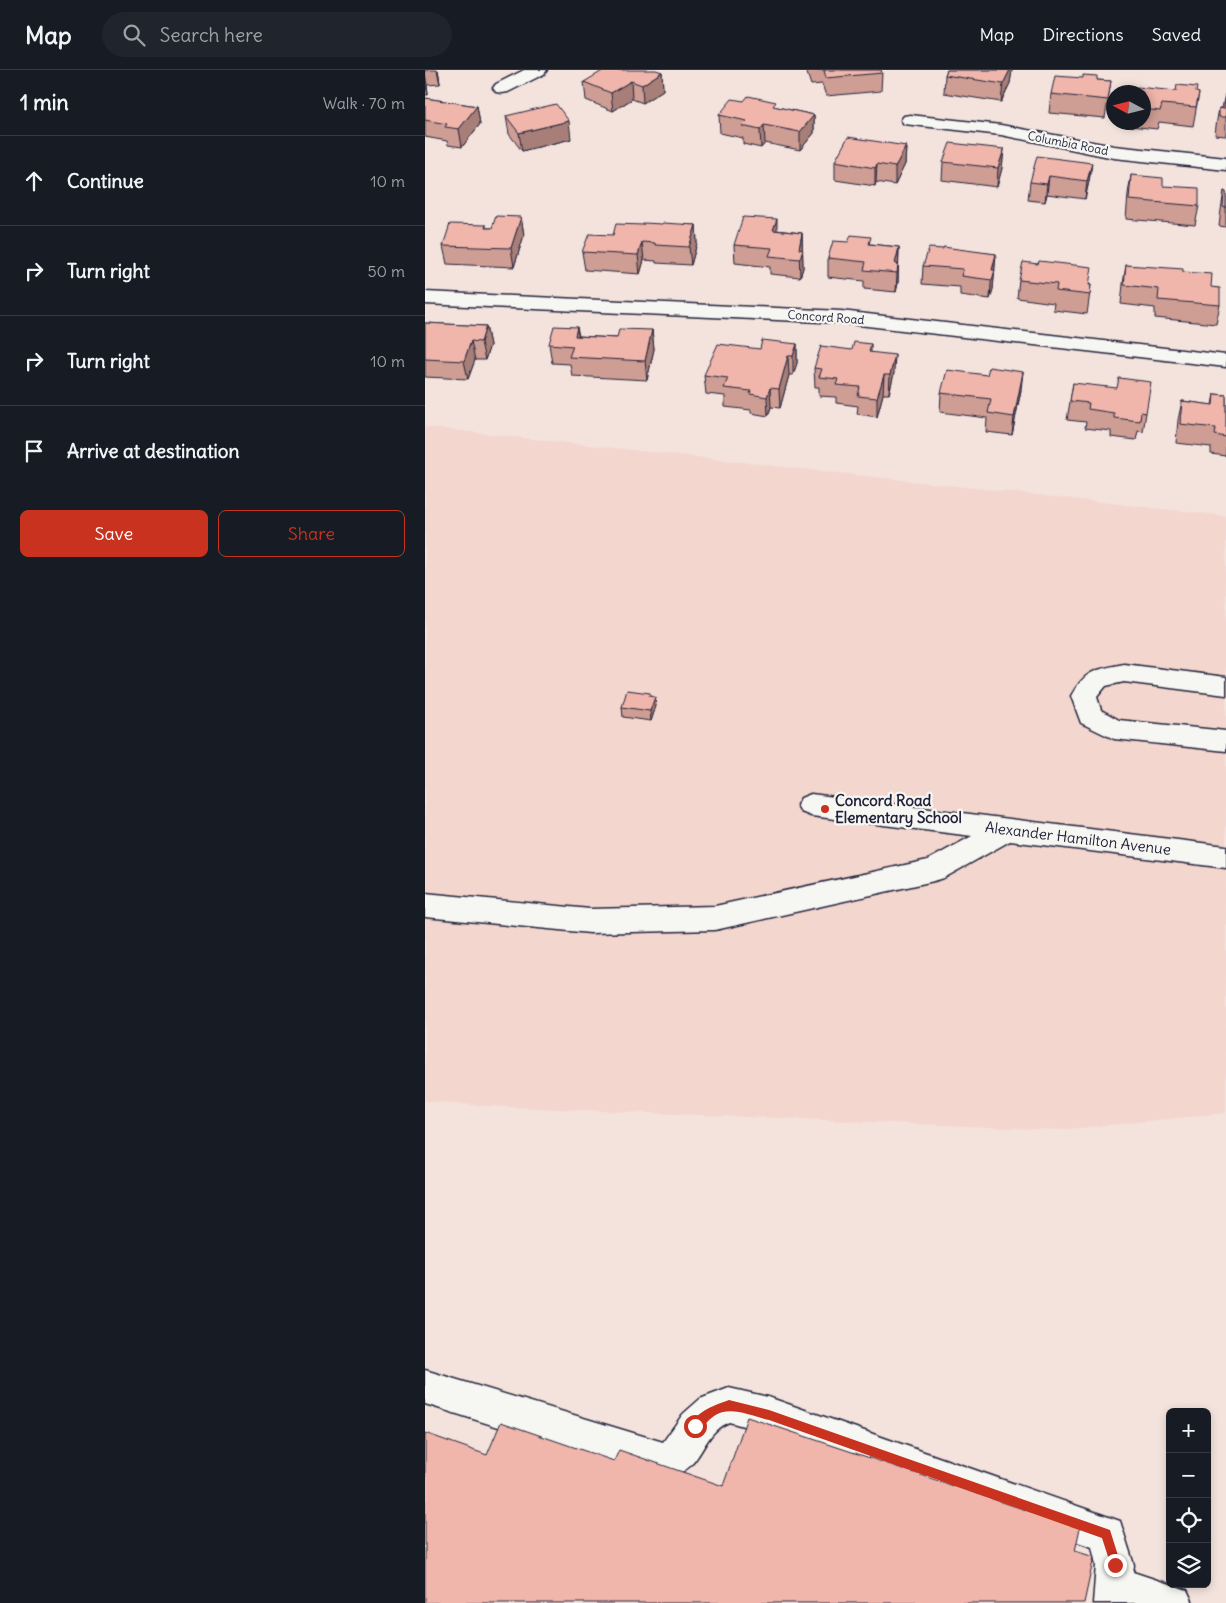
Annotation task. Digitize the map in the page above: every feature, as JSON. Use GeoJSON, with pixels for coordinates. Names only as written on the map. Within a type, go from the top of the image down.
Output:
{"type":"FeatureCollection","features":[{"type":"Feature","properties":{"kind":"street"},"geometry":{"type":"LineString","coordinates":[[502,88],[539,70]]}},
{"type":"Feature","properties":{"kind":"street","name":"Columbia Road"},"geometry":{"type":"LineString","coordinates":[[910,120],[1001,130],[1114,152],[1226,164]]}},
{"type":"Feature","properties":{"kind":"street","name":"Concord Road"},"geometry":{"type":"LineString","coordinates":[[425,298],[841,317],[1226,361]]}},
{"type":"Feature","properties":{"kind":"street"},"geometry":{"type":"LineString","coordinates":[[1226,686],[1124,673],[1098,679],[1084,696],[1090,716],[1115,729],[1226,741]]}},
{"type":"Feature","properties":{"kind":"street","name":"Alexander Hamilton Avenue"},"geometry":{"type":"LineString","coordinates":[[811,805],[1226,857]]}},
{"type":"Feature","properties":{"kind":"street"},"geometry":{"type":"LineString","coordinates":[[425,905],[590,921],[715,918],[934,870],[1009,829]]}},
{"type":"Feature","properties":{"kind":"street"},"geometry":{"type":"LineString","coordinates":[[425,1386],[665,1461],[677,1454],[695,1426],[712,1411],[729,1405],[769,1415],[1107,1534],[1115,1565],[1113,1594],[1174,1603]]}},
{"type":"Feature","properties":{"kind":"shaded area","name":"Concord Road Elementary School"},"geometry":{"type":"Polygon","coordinates":[[[425,427],[1226,516],[1226,1113],[1059,1130],[485,1106],[425,1101],[425,427]]]}},
{"type":"Feature","properties":{"kind":"building"},"geometry":{"type":"Polygon","coordinates":[[[604,70],[656,70],[662,72],[642,85],[631,81],[611,93],[584,82],[604,70]]]}},
{"type":"Feature","properties":{"kind":"building"},"geometry":{"type":"Polygon","coordinates":[[[824,70],[881,70],[882,73],[826,78],[824,70]]]}},
{"type":"Feature","properties":{"kind":"building"},"geometry":{"type":"Polygon","coordinates":[[[947,70],[1010,70],[1003,84],[945,75],[947,70]]]}},
{"type":"Feature","properties":{"kind":"building"},"geometry":{"type":"Polygon","coordinates":[[[1083,75],[1097,76],[1097,80],[1111,81],[1110,85],[1106,85],[1106,100],[1051,94],[1055,76],[1083,78],[1083,75]]]}},
{"type":"Feature","properties":{"kind":"building"},"geometry":{"type":"Polygon","coordinates":[[[1177,85],[1197,87],[1196,92],[1199,93],[1196,107],[1162,104],[1160,111],[1151,110],[1151,88],[1176,91],[1177,85]]]}},
{"type":"Feature","properties":{"kind":"building"},"geometry":{"type":"Polygon","coordinates":[[[1225,94],[1226,117],[1219,117],[1219,108],[1224,109],[1225,94]]]}},
{"type":"Feature","properties":{"kind":"building"},"geometry":{"type":"Polygon","coordinates":[[[748,96],[776,102],[773,106],[814,115],[800,132],[764,125],[760,130],[742,126],[747,121],[719,115],[732,99],[744,101],[748,96]]]}},
{"type":"Feature","properties":{"kind":"building"},"geometry":{"type":"Polygon","coordinates":[[[425,98],[477,106],[459,129],[445,127],[447,124],[425,120],[425,98]]]}},
{"type":"Feature","properties":{"kind":"building"},"geometry":{"type":"Polygon","coordinates":[[[556,104],[569,121],[519,133],[506,116],[556,104]]]}},
{"type":"Feature","properties":{"kind":"building"},"geometry":{"type":"Polygon","coordinates":[[[848,137],[906,146],[895,167],[877,164],[875,168],[835,161],[848,137]]]}},
{"type":"Feature","properties":{"kind":"building"},"geometry":{"type":"Polygon","coordinates":[[[950,143],[1004,149],[998,168],[943,162],[950,143]]]}},
{"type":"Feature","properties":{"kind":"building"},"geometry":{"type":"Polygon","coordinates":[[[1037,156],[1092,163],[1087,181],[1049,176],[1047,184],[1030,182],[1037,156]]]}},
{"type":"Feature","properties":{"kind":"building"},"geometry":{"type":"Polygon","coordinates":[[[1131,175],[1163,178],[1163,186],[1199,188],[1199,206],[1129,200],[1131,175]]]}},
{"type":"Feature","properties":{"kind":"building"},"geometry":{"type":"Polygon","coordinates":[[[1224,191],[1226,192],[1226,208],[1223,207],[1224,191]]]}},
{"type":"Feature","properties":{"kind":"building"},"geometry":{"type":"Polygon","coordinates":[[[496,216],[521,217],[511,248],[443,246],[450,224],[486,225],[485,228],[492,228],[496,216]]]}},
{"type":"Feature","properties":{"kind":"building"},"geometry":{"type":"Polygon","coordinates":[[[743,217],[777,219],[773,230],[802,233],[799,249],[803,250],[800,259],[769,256],[772,248],[734,245],[743,217]]]}},
{"type":"Feature","properties":{"kind":"building"},"geometry":{"type":"Polygon","coordinates":[[[644,223],[696,225],[689,247],[655,245],[655,243],[642,242],[638,255],[582,252],[589,234],[613,235],[616,224],[643,225],[644,223]]]}},
{"type":"Feature","properties":{"kind":"building"},"geometry":{"type":"Polygon","coordinates":[[[851,235],[871,237],[869,244],[899,247],[895,264],[898,264],[897,273],[864,270],[866,262],[828,258],[833,241],[848,242],[851,235]]]}},
{"type":"Feature","properties":{"kind":"building"},"geometry":{"type":"Polygon","coordinates":[[[943,247],[996,254],[992,270],[995,270],[992,280],[961,276],[963,269],[923,266],[929,248],[943,249],[943,247]]]}},
{"type":"Feature","properties":{"kind":"building"},"geometry":{"type":"Polygon","coordinates":[[[1039,261],[1092,267],[1089,285],[1091,285],[1090,295],[1056,291],[1057,284],[1019,280],[1023,262],[1038,264],[1039,261]]]}},
{"type":"Feature","properties":{"kind":"building"},"geometry":{"type":"Polygon","coordinates":[[[1126,265],[1183,269],[1183,272],[1212,274],[1211,287],[1220,288],[1220,305],[1158,300],[1159,289],[1124,285],[1126,265]]]}},
{"type":"Feature","properties":{"kind":"building"},"geometry":{"type":"Polygon","coordinates":[[[425,323],[486,326],[481,342],[471,341],[464,361],[425,359],[425,323]]]}},
{"type":"Feature","properties":{"kind":"building"},"geometry":{"type":"Polygon","coordinates":[[[554,326],[577,327],[575,336],[617,338],[619,329],[652,330],[645,361],[569,357],[573,346],[549,344],[554,326]]]}},
{"type":"Feature","properties":{"kind":"building"},"geometry":{"type":"Polygon","coordinates":[[[762,340],[797,344],[793,356],[788,356],[779,389],[770,388],[767,397],[750,394],[751,391],[724,388],[728,378],[704,375],[718,344],[760,349],[762,340]]]}},
{"type":"Feature","properties":{"kind":"building"},"geometry":{"type":"Polygon","coordinates":[[[854,342],[871,344],[869,352],[895,355],[890,375],[884,375],[877,398],[858,396],[860,387],[836,385],[838,379],[819,377],[822,369],[814,368],[821,346],[852,350],[854,342]]]}},
{"type":"Feature","properties":{"kind":"building"},"geometry":{"type":"Polygon","coordinates":[[[989,367],[1023,372],[1014,417],[988,413],[991,399],[941,393],[947,370],[987,375],[989,367]]]}},
{"type":"Feature","properties":{"kind":"building"},"geometry":{"type":"Polygon","coordinates":[[[1119,378],[1151,382],[1146,413],[1141,412],[1140,421],[1114,418],[1114,413],[1088,409],[1089,403],[1070,401],[1073,383],[1117,388],[1119,378]]]}},
{"type":"Feature","properties":{"kind":"building"},"geometry":{"type":"Polygon","coordinates":[[[1214,394],[1226,395],[1226,437],[1215,435],[1216,428],[1180,424],[1182,401],[1213,405],[1214,394]]]}},
{"type":"Feature","properties":{"kind":"building"},"geometry":{"type":"Polygon","coordinates":[[[627,690],[650,693],[649,696],[655,697],[650,711],[622,707],[627,690]]]}},
{"type":"Feature","properties":{"kind":"building"},"geometry":{"type":"Polygon","coordinates":[[[747,1417],[1080,1528],[1075,1551],[1094,1557],[1084,1603],[425,1603],[425,1433],[487,1455],[501,1422],[614,1461],[619,1450],[723,1486],[747,1417]]]}},
{"type":"Feature","properties":{"kind":"place","name":"Concord Road Elementary School"},"geometry":{"type":"Point","coordinates":[825,809]}},
{"type":"Feature","properties":{"kind":"route"},"geometry":{"type":"LineString","coordinates":[[695,1426],[712,1411],[729,1405],[769,1415],[1107,1534],[1115,1565]]}}]}
